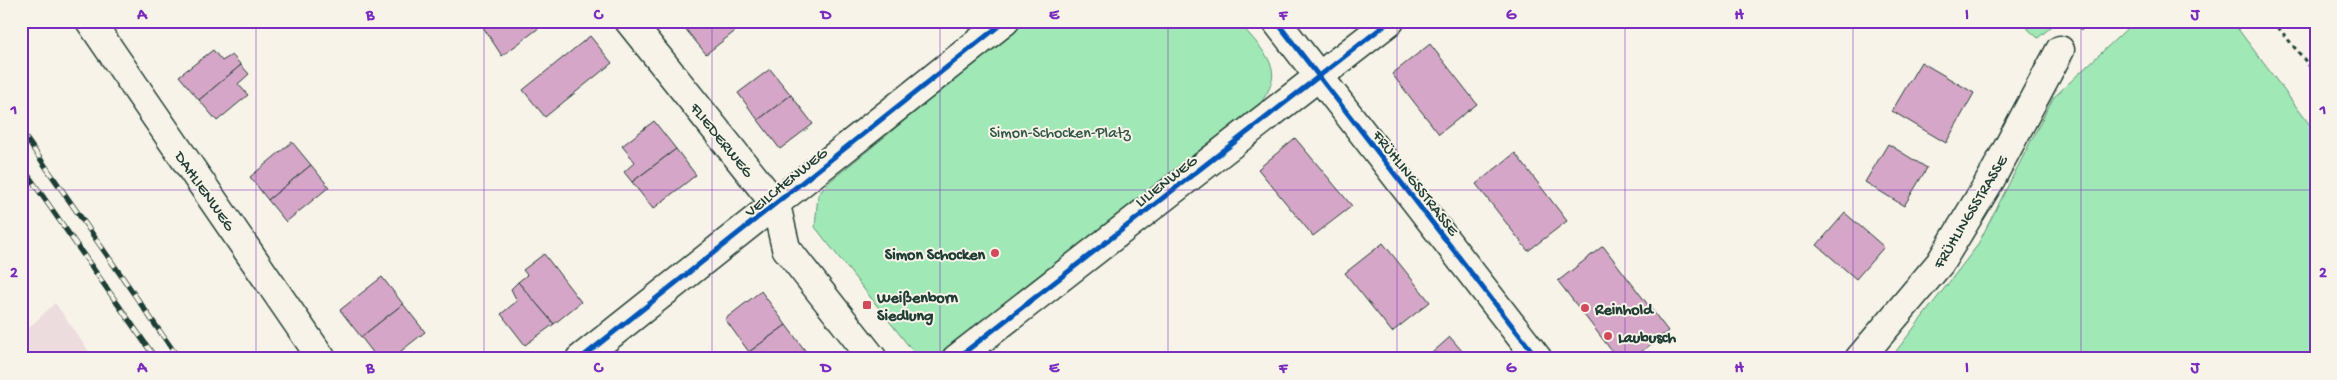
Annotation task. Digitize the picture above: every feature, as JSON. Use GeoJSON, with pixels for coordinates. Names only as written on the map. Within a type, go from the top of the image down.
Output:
{"type":"FeatureCollection","features":[{"type":"Feature","properties":{"kind":"street","name":"DAHLIENWEG"},"geometry":{"type":"LineString","coordinates":[[90,21],[322,359]]}},
{"type":"Feature","properties":{"kind":"street","name":"FLIEDERWEG"},"geometry":{"type":"LineString","coordinates":[[629,21],[776,205],[786,248],[874,359]]}},
{"type":"Feature","properties":{"kind":"street","name":"VEILCHENWEG"},"geometry":{"type":"LineString","coordinates":[[580,359],[1005,21]]}},
{"type":"Feature","properties":{"kind":"street","name":"FRÜHLINGSSTRASSE"},"geometry":{"type":"LineString","coordinates":[[1276,21],[1538,359]]}},
{"type":"Feature","properties":{"kind":"street","name":"LILIENWEG"},"geometry":{"type":"LineString","coordinates":[[956,359],[1390,21]]}},
{"type":"Feature","properties":{"kind":"street","name":"FRÜHLINGSSTRASSE"},"geometry":{"type":"LineString","coordinates":[[1859,359],[1940,263],[1992,179],[2060,50]]}},
{"type":"Feature","properties":{"kind":"path"},"geometry":{"type":"LineString","coordinates":[[2273,21],[2316,74]]}},
{"type":"Feature","properties":{"kind":"shaded area"},"geometry":{"type":"Polygon","coordinates":[[[55,303],[94,359],[21,359],[21,335],[55,303]]]}},
{"type":"Feature","properties":{"kind":"green space","name":"Simon-Schocken-Platz"},"geometry":{"type":"Polygon","coordinates":[[[1027,21],[1238,21],[1267,57],[1272,67],[1273,77],[1262,101],[1249,117],[941,359],[919,359],[815,227],[818,195],[829,182],[1027,21]]]}},
{"type":"Feature","properties":{"kind":"green space"},"geometry":{"type":"Polygon","coordinates":[[[2019,21],[2058,21],[2038,38],[2019,21]]]}},
{"type":"Feature","properties":{"kind":"green space"},"geometry":{"type":"Polygon","coordinates":[[[2135,21],[2232,21],[2316,133],[2316,359],[1890,359],[1977,246],[2053,98],[2135,21]]]}},
{"type":"Feature","properties":{"kind":"building"},"geometry":{"type":"Polygon","coordinates":[[[479,21],[492,21],[483,27],[479,21]]]}},
{"type":"Feature","properties":{"kind":"building"},"geometry":{"type":"Polygon","coordinates":[[[492,21],[548,21],[502,56],[483,27],[492,21]]]}},
{"type":"Feature","properties":{"kind":"building"},"geometry":{"type":"Polygon","coordinates":[[[689,21],[732,21],[738,29],[706,54],[683,26],[689,21]]]}},
{"type":"Feature","properties":{"kind":"building"},"geometry":{"type":"Polygon","coordinates":[[[590,36],[612,63],[545,117],[523,90],[590,36]]]}},
{"type":"Feature","properties":{"kind":"building"},"geometry":{"type":"Polygon","coordinates":[[[1430,44],[1477,104],[1439,134],[1392,74],[1430,44]]]}},
{"type":"Feature","properties":{"kind":"building"},"geometry":{"type":"Polygon","coordinates":[[[213,50],[222,61],[232,55],[241,65],[199,100],[179,76],[213,50]]]}},
{"type":"Feature","properties":{"kind":"building"},"geometry":{"type":"Polygon","coordinates":[[[1921,62],[1974,93],[1946,143],[1892,111],[1921,62]]]}},
{"type":"Feature","properties":{"kind":"building"},"geometry":{"type":"Polygon","coordinates":[[[241,65],[249,74],[238,84],[248,95],[217,121],[199,100],[241,65]]]}},
{"type":"Feature","properties":{"kind":"building"},"geometry":{"type":"Polygon","coordinates":[[[770,69],[791,95],[758,120],[738,93],[770,69]]]}},
{"type":"Feature","properties":{"kind":"building"},"geometry":{"type":"Polygon","coordinates":[[[791,95],[813,124],[780,149],[758,120],[791,95]]]}},
{"type":"Feature","properties":{"kind":"building"},"geometry":{"type":"Polygon","coordinates":[[[654,121],[676,149],[632,182],[624,172],[635,162],[622,146],[654,121]]]}},
{"type":"Feature","properties":{"kind":"building"},"geometry":{"type":"Polygon","coordinates":[[[1295,138],[1352,206],[1313,236],[1258,169],[1295,138]]]}},
{"type":"Feature","properties":{"kind":"building"},"geometry":{"type":"Polygon","coordinates":[[[292,142],[311,165],[268,200],[250,177],[292,142]]]}},
{"type":"Feature","properties":{"kind":"building"},"geometry":{"type":"Polygon","coordinates":[[[1888,144],[1927,168],[1904,206],[1865,182],[1888,144]]]}},
{"type":"Feature","properties":{"kind":"building"},"geometry":{"type":"Polygon","coordinates":[[[676,149],[696,175],[653,209],[632,182],[676,149]]]}},
{"type":"Feature","properties":{"kind":"building"},"geometry":{"type":"Polygon","coordinates":[[[1515,153],[1567,221],[1528,251],[1476,184],[1515,153]]]}},
{"type":"Feature","properties":{"kind":"building"},"geometry":{"type":"Polygon","coordinates":[[[311,165],[329,187],[286,222],[268,200],[311,165]]]}},
{"type":"Feature","properties":{"kind":"building"},"geometry":{"type":"Polygon","coordinates":[[[1845,213],[1884,247],[1856,279],[1817,245],[1845,213]]]}},
{"type":"Feature","properties":{"kind":"building"},"geometry":{"type":"Polygon","coordinates":[[[1383,243],[1430,302],[1392,332],[1345,273],[1383,243]]]}},
{"type":"Feature","properties":{"kind":"building"},"geometry":{"type":"Polygon","coordinates":[[[1603,246],[1668,331],[1632,359],[1618,359],[1558,281],[1603,246]]]}},
{"type":"Feature","properties":{"kind":"building"},"geometry":{"type":"Polygon","coordinates":[[[544,254],[581,302],[554,324],[518,282],[527,275],[523,270],[544,254]]]}},
{"type":"Feature","properties":{"kind":"building"},"geometry":{"type":"Polygon","coordinates":[[[382,277],[403,304],[361,337],[340,310],[382,277]]]}},
{"type":"Feature","properties":{"kind":"building"},"geometry":{"type":"Polygon","coordinates":[[[518,282],[554,324],[525,345],[501,314],[517,301],[511,289],[518,282]]]}},
{"type":"Feature","properties":{"kind":"building"},"geometry":{"type":"Polygon","coordinates":[[[761,291],[786,325],[749,352],[725,319],[761,291]]]}},
{"type":"Feature","properties":{"kind":"building"},"geometry":{"type":"Polygon","coordinates":[[[403,304],[425,332],[391,359],[378,359],[361,337],[403,304]]]}},
{"type":"Feature","properties":{"kind":"building"},"geometry":{"type":"Polygon","coordinates":[[[786,325],[810,357],[755,359],[749,352],[786,325]]]}},
{"type":"Feature","properties":{"kind":"building"},"geometry":{"type":"Polygon","coordinates":[[[1450,337],[1469,359],[1425,359],[1450,337]]]}},
{"type":"Feature","properties":{"kind":"railway"},"geometry":{"type":"LineString","coordinates":[[21,131],[179,359]]}},
{"type":"Feature","properties":{"kind":"railway"},"geometry":{"type":"LineString","coordinates":[[21,165],[156,359]]}},
{"type":"Feature","properties":{"kind":"cycle path"},"geometry":{"type":"LineString","coordinates":[[580,359],[1005,21]]}},
{"type":"Feature","properties":{"kind":"cycle path"},"geometry":{"type":"LineString","coordinates":[[1276,21],[1538,359]]}},
{"type":"Feature","properties":{"kind":"cycle path"},"geometry":{"type":"LineString","coordinates":[[956,359],[1390,21]]}},
{"type":"Feature","properties":{"kind":"place","name":"Simon Schocken"},"geometry":{"type":"Point","coordinates":[995,253]}},
{"type":"Feature","properties":{"kind":"place","name":"Weißenborn Siedlung"},"geometry":{"type":"Point","coordinates":[867,305]}},
{"type":"Feature","properties":{"kind":"place","name":"Reinhold"},"geometry":{"type":"Point","coordinates":[1585,308]}},
{"type":"Feature","properties":{"kind":"place","name":"Laubusch"},"geometry":{"type":"Point","coordinates":[1608,336]}}]}
